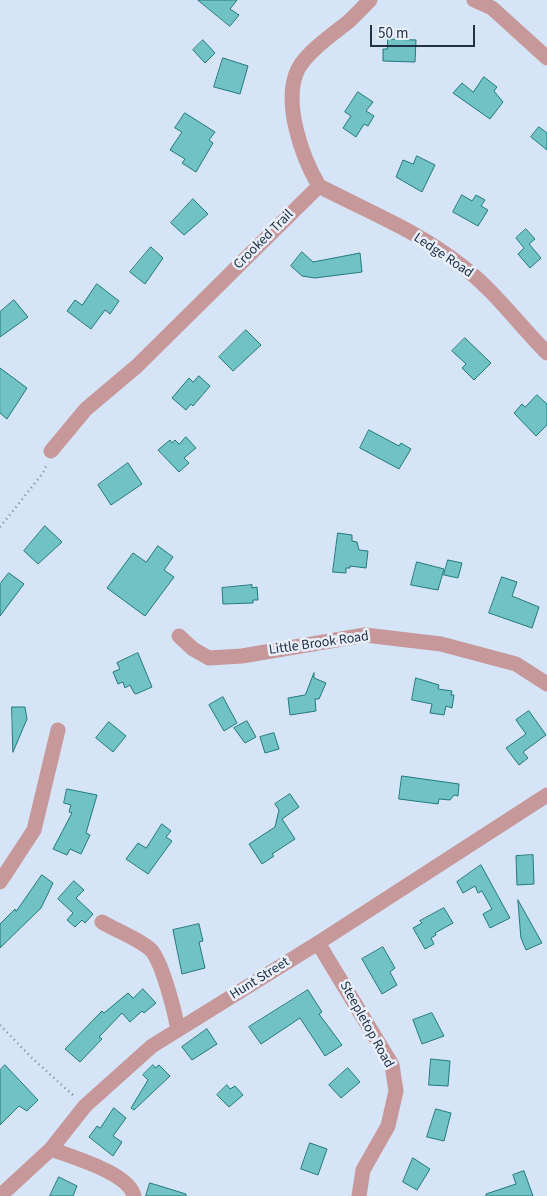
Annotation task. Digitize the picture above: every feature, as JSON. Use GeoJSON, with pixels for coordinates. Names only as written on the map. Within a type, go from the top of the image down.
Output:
{"type":"FeatureCollection","features":[{"type":"Feature","properties":{"kind":"street"},"geometry":{"type":"LineString","coordinates":[[319,186],[306,164],[296,126],[292,94],[298,69],[321,44],[350,20],[370,0]]}},
{"type":"Feature","properties":{"kind":"street"},"geometry":{"type":"LineString","coordinates":[[474,0],[492,8],[547,58]]}},
{"type":"Feature","properties":{"kind":"street","name":"Ledge Road"},"geometry":{"type":"LineString","coordinates":[[319,186],[433,246],[461,265],[492,291],[547,353]]}},
{"type":"Feature","properties":{"kind":"street","name":"Crooked Trail"},"geometry":{"type":"LineString","coordinates":[[52,451],[86,408],[137,366],[319,186]]}},
{"type":"Feature","properties":{"kind":"street","name":"Little Brook Road"},"geometry":{"type":"LineString","coordinates":[[179,636],[193,649],[209,658],[242,656],[365,635],[441,644],[516,664],[547,684]]}},
{"type":"Feature","properties":{"kind":"street"},"geometry":{"type":"LineString","coordinates":[[0,882],[34,830],[58,730]]}},
{"type":"Feature","properties":{"kind":"street","name":"Hunt Street"},"geometry":{"type":"LineString","coordinates":[[0,1196],[51,1149],[85,1106],[152,1046],[318,943],[547,795]]}},
{"type":"Feature","properties":{"kind":"street"},"geometry":{"type":"LineString","coordinates":[[102,922],[144,946],[154,954],[174,1008],[178,1030]]}},
{"type":"Feature","properties":{"kind":"street","name":"Steepletop Road"},"geometry":{"type":"LineString","coordinates":[[318,943],[392,1065],[396,1091],[388,1126],[363,1170],[359,1196]]}},
{"type":"Feature","properties":{"kind":"street"},"geometry":{"type":"LineString","coordinates":[[51,1149],[116,1175],[133,1189],[134,1196]]}},
{"type":"Feature","properties":{"kind":"path"},"geometry":{"type":"LineString","coordinates":[[0,527],[43,473],[52,451]]}},
{"type":"Feature","properties":{"kind":"path"},"geometry":{"type":"LineString","coordinates":[[0,1025],[32,1058],[85,1106]]}},
{"type":"Feature","properties":{"kind":"building"},"geometry":{"type":"Polygon","coordinates":[[[198,0],[237,0],[230,9],[239,15],[230,26],[198,0]]]}},
{"type":"Feature","properties":{"kind":"building"},"geometry":{"type":"Polygon","coordinates":[[[388,39],[416,40],[415,62],[383,61],[383,49],[387,49],[388,39]]]}},
{"type":"Feature","properties":{"kind":"building"},"geometry":{"type":"Polygon","coordinates":[[[203,40],[215,53],[205,63],[193,50],[203,40]]]}},
{"type":"Feature","properties":{"kind":"building"},"geometry":{"type":"Polygon","coordinates":[[[223,58],[248,66],[240,94],[214,87],[223,58]]]}},
{"type":"Feature","properties":{"kind":"building"},"geometry":{"type":"Polygon","coordinates":[[[484,77],[497,87],[494,91],[503,102],[490,119],[453,93],[462,83],[473,92],[484,77]]]}},
{"type":"Feature","properties":{"kind":"building"},"geometry":{"type":"Polygon","coordinates":[[[358,92],[373,102],[366,111],[374,116],[368,126],[364,124],[356,137],[343,128],[351,116],[345,112],[358,92]]]}},
{"type":"Feature","properties":{"kind":"building"},"geometry":{"type":"Polygon","coordinates":[[[185,113],[215,132],[209,140],[213,143],[196,172],[182,163],[185,159],[170,150],[182,132],[175,128],[185,113]]]}},
{"type":"Feature","properties":{"kind":"building"},"geometry":{"type":"Polygon","coordinates":[[[539,127],[547,133],[547,150],[531,137],[539,127]]]}},
{"type":"Feature","properties":{"kind":"building"},"geometry":{"type":"Polygon","coordinates":[[[417,156],[435,165],[422,192],[396,177],[403,160],[413,164],[417,156]]]}},
{"type":"Feature","properties":{"kind":"building"},"geometry":{"type":"Polygon","coordinates":[[[462,195],[472,201],[476,195],[485,200],[481,206],[488,210],[478,226],[453,212],[462,195]]]}},
{"type":"Feature","properties":{"kind":"building"},"geometry":{"type":"Polygon","coordinates":[[[193,199],[208,214],[184,235],[171,223],[193,199]]]}},
{"type":"Feature","properties":{"kind":"building"},"geometry":{"type":"Polygon","coordinates":[[[526,229],[535,239],[529,244],[541,258],[530,268],[518,254],[524,248],[516,238],[526,229]]]}},
{"type":"Feature","properties":{"kind":"building"},"geometry":{"type":"Polygon","coordinates":[[[151,247],[163,258],[145,284],[130,272],[151,247]]]}},
{"type":"Feature","properties":{"kind":"building"},"geometry":{"type":"Polygon","coordinates":[[[302,252],[313,262],[360,253],[362,272],[315,278],[302,276],[291,266],[302,252]]]}},
{"type":"Feature","properties":{"kind":"building"},"geometry":{"type":"Polygon","coordinates":[[[97,284],[119,301],[110,314],[105,310],[91,329],[67,311],[75,300],[82,305],[97,284]]]}},
{"type":"Feature","properties":{"kind":"building"},"geometry":{"type":"Polygon","coordinates":[[[14,300],[28,317],[0,337],[0,312],[14,300]]]}},
{"type":"Feature","properties":{"kind":"building"},"geometry":{"type":"Polygon","coordinates":[[[246,330],[261,345],[233,371],[219,357],[246,330]]]}},
{"type":"Feature","properties":{"kind":"building"},"geometry":{"type":"Polygon","coordinates":[[[465,338],[491,363],[474,380],[462,368],[466,364],[452,351],[465,338]]]}},
{"type":"Feature","properties":{"kind":"building"},"geometry":{"type":"Polygon","coordinates":[[[0,368],[27,388],[7,419],[0,413],[0,368]]]}},
{"type":"Feature","properties":{"kind":"building"},"geometry":{"type":"Polygon","coordinates":[[[199,376],[210,386],[193,406],[191,404],[186,410],[172,398],[189,378],[193,382],[199,376]]]}},
{"type":"Feature","properties":{"kind":"building"},"geometry":{"type":"Polygon","coordinates":[[[537,395],[547,404],[547,425],[536,436],[514,413],[522,404],[525,407],[537,395]]]}},
{"type":"Feature","properties":{"kind":"building"},"geometry":{"type":"Polygon","coordinates":[[[369,430],[399,446],[401,443],[411,449],[399,469],[360,448],[369,430]]]}},
{"type":"Feature","properties":{"kind":"building"},"geometry":{"type":"Polygon","coordinates":[[[186,437],[196,448],[184,458],[189,463],[179,472],[158,450],[170,440],[172,443],[175,440],[179,444],[186,437]]]}},
{"type":"Feature","properties":{"kind":"building"},"geometry":{"type":"Polygon","coordinates":[[[128,463],[142,484],[111,505],[98,485],[128,463]]]}},
{"type":"Feature","properties":{"kind":"building"},"geometry":{"type":"Polygon","coordinates":[[[45,526],[62,542],[38,564],[24,551],[45,526]]]}},
{"type":"Feature","properties":{"kind":"building"},"geometry":{"type":"Polygon","coordinates":[[[338,533],[352,535],[352,541],[357,542],[359,550],[368,551],[366,568],[350,566],[350,568],[346,568],[346,573],[333,572],[338,533]]]}},
{"type":"Feature","properties":{"kind":"building"},"geometry":{"type":"Polygon","coordinates":[[[158,546],[173,557],[164,570],[174,577],[145,616],[107,588],[133,553],[146,562],[158,546]]]}},
{"type":"Feature","properties":{"kind":"building"},"geometry":{"type":"Polygon","coordinates":[[[448,560],[462,563],[458,578],[444,575],[448,560]]]}},
{"type":"Feature","properties":{"kind":"building"},"geometry":{"type":"Polygon","coordinates":[[[417,562],[444,569],[438,590],[411,585],[417,562]]]}},
{"type":"Feature","properties":{"kind":"building"},"geometry":{"type":"Polygon","coordinates":[[[9,573],[24,584],[0,616],[0,584],[9,573]]]}},
{"type":"Feature","properties":{"kind":"building"},"geometry":{"type":"Polygon","coordinates":[[[502,577],[517,582],[512,596],[539,607],[532,628],[489,613],[502,577]]]}},
{"type":"Feature","properties":{"kind":"building"},"geometry":{"type":"Polygon","coordinates":[[[252,585],[252,588],[257,587],[258,600],[253,600],[253,603],[223,604],[222,588],[252,585]]]}},
{"type":"Feature","properties":{"kind":"building"},"geometry":{"type":"Polygon","coordinates":[[[138,653],[152,687],[136,694],[130,685],[125,688],[123,682],[118,684],[113,672],[120,669],[117,663],[138,653]]]}},
{"type":"Feature","properties":{"kind":"building"},"geometry":{"type":"Polygon","coordinates":[[[314,673],[314,678],[326,683],[319,699],[315,699],[316,711],[290,715],[288,698],[305,695],[314,673]]]}},
{"type":"Feature","properties":{"kind":"building"},"geometry":{"type":"Polygon","coordinates":[[[416,678],[439,685],[438,689],[452,691],[451,695],[454,695],[452,708],[446,706],[444,715],[430,713],[432,704],[412,700],[416,678]]]}},
{"type":"Feature","properties":{"kind":"building"},"geometry":{"type":"Polygon","coordinates":[[[223,697],[237,723],[224,731],[209,705],[223,697]]]}},
{"type":"Feature","properties":{"kind":"building"},"geometry":{"type":"Polygon","coordinates":[[[12,707],[25,707],[27,719],[13,752],[12,707]]]}},
{"type":"Feature","properties":{"kind":"building"},"geometry":{"type":"Polygon","coordinates":[[[529,711],[546,735],[523,752],[528,758],[519,765],[506,748],[526,734],[516,720],[529,711]]]}},
{"type":"Feature","properties":{"kind":"building"},"geometry":{"type":"Polygon","coordinates":[[[247,721],[256,737],[245,743],[234,728],[247,721]]]}},
{"type":"Feature","properties":{"kind":"building"},"geometry":{"type":"Polygon","coordinates":[[[109,722],[126,736],[113,752],[96,738],[109,722]]]}},
{"type":"Feature","properties":{"kind":"building"},"geometry":{"type":"Polygon","coordinates":[[[274,733],[279,749],[265,753],[260,737],[274,733]]]}},
{"type":"Feature","properties":{"kind":"building"},"geometry":{"type":"Polygon","coordinates":[[[402,776],[459,784],[458,796],[454,795],[450,800],[439,799],[438,804],[399,799],[402,776]]]}},
{"type":"Feature","properties":{"kind":"building"},"geometry":{"type":"Polygon","coordinates":[[[67,789],[97,795],[86,833],[90,835],[81,854],[70,849],[67,855],[53,849],[72,813],[69,812],[71,805],[64,803],[67,789]]]}},
{"type":"Feature","properties":{"kind":"building"},"geometry":{"type":"Polygon","coordinates":[[[290,794],[299,807],[282,819],[295,839],[272,854],[274,856],[262,864],[249,844],[275,827],[279,810],[275,804],[290,794]]]}},
{"type":"Feature","properties":{"kind":"building"},"geometry":{"type":"Polygon","coordinates":[[[162,824],[171,831],[166,837],[172,841],[148,874],[126,859],[138,843],[146,848],[162,824]]]}},
{"type":"Feature","properties":{"kind":"building"},"geometry":{"type":"Polygon","coordinates":[[[533,855],[534,884],[517,885],[516,856],[533,855]]]}},
{"type":"Feature","properties":{"kind":"building"},"geometry":{"type":"Polygon","coordinates":[[[481,865],[510,918],[490,928],[483,914],[492,909],[482,891],[478,893],[475,886],[463,893],[457,882],[481,865]]]}},
{"type":"Feature","properties":{"kind":"building"},"geometry":{"type":"Polygon","coordinates":[[[42,875],[53,883],[41,908],[0,948],[0,924],[15,909],[16,911],[42,875]]]}},
{"type":"Feature","properties":{"kind":"building"},"geometry":{"type":"Polygon","coordinates":[[[74,881],[84,890],[76,898],[93,914],[85,923],[82,920],[75,927],[67,920],[73,913],[58,899],[74,881]]]}},
{"type":"Feature","properties":{"kind":"building"},"geometry":{"type":"Polygon","coordinates":[[[518,900],[542,943],[526,950],[521,938],[518,900]]]}},
{"type":"Feature","properties":{"kind":"building"},"geometry":{"type":"Polygon","coordinates":[[[444,908],[453,923],[435,933],[436,935],[431,938],[434,944],[425,949],[413,928],[422,923],[420,921],[444,908]]]}},
{"type":"Feature","properties":{"kind":"building"},"geometry":{"type":"Polygon","coordinates":[[[199,924],[203,941],[199,942],[205,968],[182,974],[173,930],[199,924]]]}},
{"type":"Feature","properties":{"kind":"building"},"geometry":{"type":"Polygon","coordinates":[[[383,947],[395,968],[390,972],[397,985],[382,994],[362,959],[383,947]]]}},
{"type":"Feature","properties":{"kind":"building"},"geometry":{"type":"Polygon","coordinates":[[[143,989],[156,1003],[144,1013],[142,1011],[130,1022],[122,1013],[99,1037],[102,1039],[80,1062],[65,1049],[102,1011],[104,1013],[128,993],[133,998],[143,989]]]}},
{"type":"Feature","properties":{"kind":"building"},"geometry":{"type":"Polygon","coordinates":[[[308,990],[322,1012],[319,1014],[342,1045],[325,1056],[300,1018],[261,1044],[249,1027],[308,990]]]}},
{"type":"Feature","properties":{"kind":"building"},"geometry":{"type":"Polygon","coordinates":[[[432,1013],[444,1036],[422,1044],[413,1020],[432,1013]]]}},
{"type":"Feature","properties":{"kind":"building"},"geometry":{"type":"Polygon","coordinates":[[[207,1029],[217,1044],[192,1060],[182,1047],[207,1029]]]}},
{"type":"Feature","properties":{"kind":"building"},"geometry":{"type":"Polygon","coordinates":[[[431,1059],[450,1061],[448,1086],[429,1085],[431,1059]]]}},
{"type":"Feature","properties":{"kind":"building"},"geometry":{"type":"Polygon","coordinates":[[[5,1065],[38,1100],[27,1111],[19,1106],[0,1125],[0,1070],[5,1065]]]}},
{"type":"Feature","properties":{"kind":"building"},"geometry":{"type":"Polygon","coordinates":[[[153,1065],[155,1068],[159,1065],[170,1076],[134,1110],[131,1108],[148,1080],[143,1075],[153,1065]]]}},
{"type":"Feature","properties":{"kind":"building"},"geometry":{"type":"Polygon","coordinates":[[[348,1068],[360,1082],[341,1098],[329,1085],[348,1068]]]}},
{"type":"Feature","properties":{"kind":"building"},"geometry":{"type":"Polygon","coordinates":[[[227,1085],[230,1089],[235,1086],[243,1095],[229,1107],[217,1095],[227,1085]]]}},
{"type":"Feature","properties":{"kind":"building"},"geometry":{"type":"Polygon","coordinates":[[[114,1108],[126,1118],[113,1136],[122,1142],[113,1156],[89,1137],[97,1126],[100,1128],[114,1108]]]}},
{"type":"Feature","properties":{"kind":"building"},"geometry":{"type":"Polygon","coordinates":[[[436,1109],[451,1113],[444,1141],[427,1137],[436,1109]]]}},
{"type":"Feature","properties":{"kind":"building"},"geometry":{"type":"Polygon","coordinates":[[[310,1143],[327,1149],[318,1175],[301,1169],[310,1143]]]}},
{"type":"Feature","properties":{"kind":"building"},"geometry":{"type":"Polygon","coordinates":[[[413,1158],[430,1169],[417,1190],[403,1182],[413,1158]]]}},
{"type":"Feature","properties":{"kind":"building"},"geometry":{"type":"Polygon","coordinates":[[[524,1171],[533,1196],[486,1196],[486,1194],[516,1184],[513,1175],[524,1171]]]}},
{"type":"Feature","properties":{"kind":"building"},"geometry":{"type":"Polygon","coordinates":[[[59,1177],[77,1186],[73,1196],[50,1196],[59,1177]]]}},
{"type":"Feature","properties":{"kind":"building"},"geometry":{"type":"Polygon","coordinates":[[[150,1183],[186,1194],[186,1196],[146,1196],[150,1183]]]}}]}
